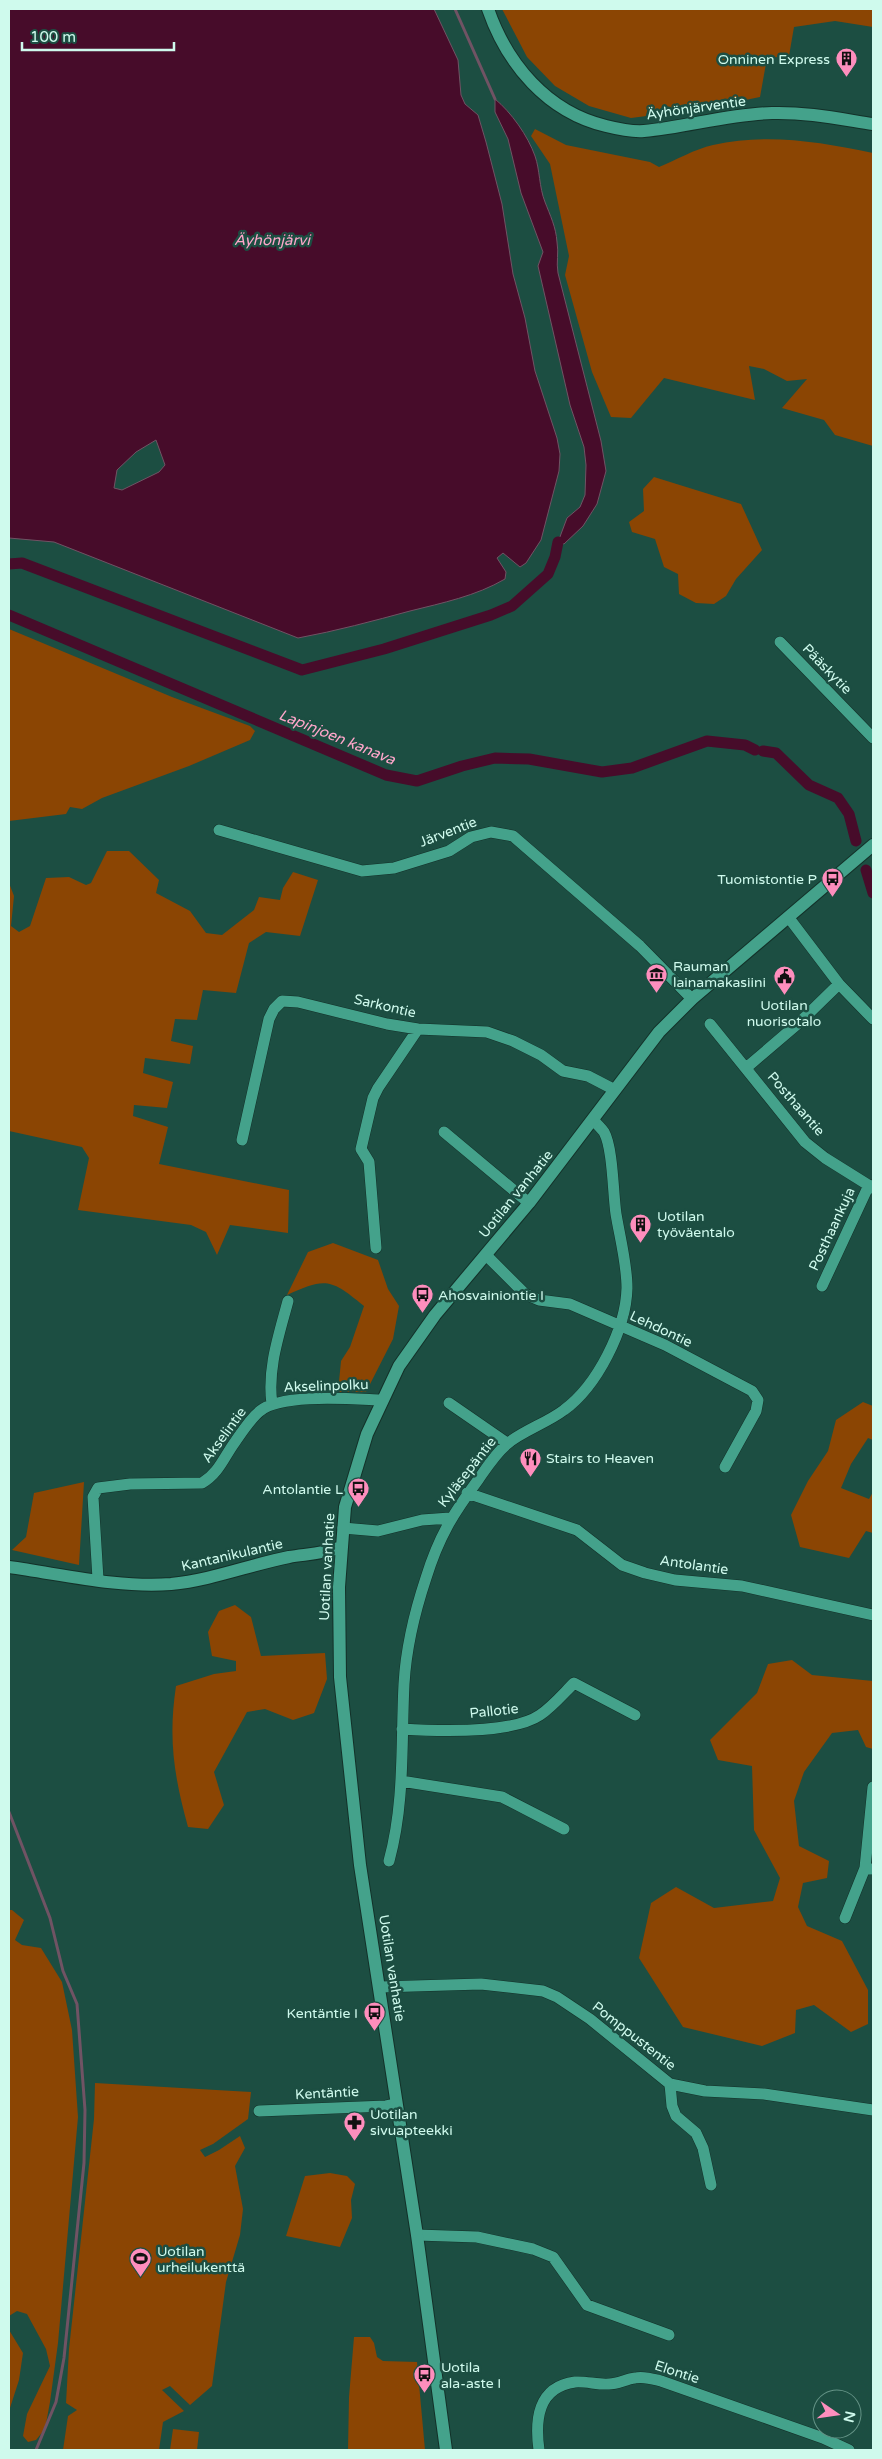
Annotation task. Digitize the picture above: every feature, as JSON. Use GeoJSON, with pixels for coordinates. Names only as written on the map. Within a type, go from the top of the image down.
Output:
{"type":"FeatureCollection","features":[{"type":"Feature","properties":{"kind":"main road","name":"Äyhönjärventie"},"geometry":{"type":"LineString","coordinates":[[488,9],[503,45],[522,72],[540,91],[561,107],[595,123],[642,131],[771,113],[809,115],[873,124]]}},
{"type":"Feature","properties":{"kind":"main road","name":"Uotilan vanhatie"},"geometry":{"type":"LineString","coordinates":[[446,2450],[380,1987],[360,1865],[340,1677],[339,1587],[345,1507],[358,1461],[382,1400],[399,1366],[435,1315],[529,1203],[659,1032],[692,999],[873,845]]}},
{"type":"Feature","properties":{"kind":"main road","name":"Kantanikulantie"},"geometry":{"type":"LineString","coordinates":[[9,1567],[131,1584],[170,1584],[220,1576],[290,1557],[325,1553],[341,1547]]}},
{"type":"Feature","properties":{"kind":"street","name":"Pääskytie"},"geometry":{"type":"LineString","coordinates":[[780,642],[800,660],[873,738]]}},
{"type":"Feature","properties":{"kind":"street","name":"Järventie"},"geometry":{"type":"LineString","coordinates":[[219,830],[362,871],[394,868],[449,851],[471,837],[491,832],[513,836],[640,946],[692,999]]}},
{"type":"Feature","properties":{"kind":"street"},"geometry":{"type":"LineString","coordinates":[[789,918],[839,984],[873,1019]]}},
{"type":"Feature","properties":{"kind":"street"},"geometry":{"type":"LineString","coordinates":[[746,1068],[801,1021],[839,984]]}},
{"type":"Feature","properties":{"kind":"street","name":"Sarkontie"},"geometry":{"type":"LineString","coordinates":[[242,1140],[269,1020],[274,1009],[282,1001],[307,1004],[387,1024],[418,1029],[487,1032],[541,1055],[563,1071],[588,1076],[615,1090]]}},
{"type":"Feature","properties":{"kind":"street","name":"Posthaantie"},"geometry":{"type":"LineString","coordinates":[[710,1024],[805,1142],[825,1158],[871,1186]]}},
{"type":"Feature","properties":{"kind":"street"},"geometry":{"type":"LineString","coordinates":[[376,1248],[369,1162],[361,1149],[378,1088],[418,1029]]}},
{"type":"Feature","properties":{"kind":"street","name":"Kyläsepäntie"},"geometry":{"type":"LineString","coordinates":[[389,1861],[396,1836],[401,1781],[404,1681],[410,1639],[425,1578],[450,1518],[467,1493],[507,1443],[544,1424],[574,1401],[595,1376],[621,1326],[626,1307],[627,1286],[612,1188],[610,1151],[605,1133],[593,1120]]}},
{"type":"Feature","properties":{"kind":"street"},"geometry":{"type":"LineString","coordinates":[[444,1132],[529,1203]]}},
{"type":"Feature","properties":{"kind":"street","name":"Posthaankuja"},"geometry":{"type":"LineString","coordinates":[[822,1286],[871,1186]]}},
{"type":"Feature","properties":{"kind":"street","name":"Lehdontie"},"geometry":{"type":"LineString","coordinates":[[486,1255],[525,1294],[539,1300],[570,1304],[665,1346],[752,1391],[758,1400],[756,1411],[724,1467]]}},
{"type":"Feature","properties":{"kind":"street"},"geometry":{"type":"LineString","coordinates":[[272,1404],[270,1386],[273,1357],[288,1301]]}},
{"type":"Feature","properties":{"kind":"street","name":"Akselinpolku"},"geometry":{"type":"LineString","coordinates":[[272,1404],[289,1401],[345,1398],[382,1400]]}},
{"type":"Feature","properties":{"kind":"street"},"geometry":{"type":"LineString","coordinates":[[450,1403],[507,1443]]}},
{"type":"Feature","properties":{"kind":"street","name":"Akselintie"},"geometry":{"type":"LineString","coordinates":[[98,1579],[93,1497],[98,1488],[130,1484],[202,1483],[212,1477],[220,1468],[235,1442],[257,1414],[272,1404]]}},
{"type":"Feature","properties":{"kind":"street","name":"Antolantie"},"geometry":{"type":"LineString","coordinates":[[467,1493],[577,1530],[622,1565],[645,1573],[675,1580],[742,1586],[873,1615]]}},
{"type":"Feature","properties":{"kind":"street"},"geometry":{"type":"LineString","coordinates":[[343,1528],[378,1531],[422,1520],[450,1518]]}},
{"type":"Feature","properties":{"kind":"street","name":"Pallotie"},"geometry":{"type":"LineString","coordinates":[[402,1729],[442,1731],[522,1725],[540,1715],[574,1683],[635,1715]]}},
{"type":"Feature","properties":{"kind":"street"},"geometry":{"type":"LineString","coordinates":[[401,1781],[502,1797],[564,1829]]}},
{"type":"Feature","properties":{"kind":"street"},"geometry":{"type":"LineString","coordinates":[[846,1918],[869,1868],[873,1787]]}},
{"type":"Feature","properties":{"kind":"street","name":"Pomppustentie"},"geometry":{"type":"LineString","coordinates":[[380,1987],[480,1984],[543,1991],[558,1997],[590,2019],[670,2084],[705,2091],[764,2094],[873,2110]]}},
{"type":"Feature","properties":{"kind":"street"},"geometry":{"type":"LineString","coordinates":[[670,2084],[672,2106],[676,2116],[696,2133],[704,2148],[711,2184]]}},
{"type":"Feature","properties":{"kind":"street","name":"Kentäntie"},"geometry":{"type":"LineString","coordinates":[[259,2111],[396,2104]]}},
{"type":"Feature","properties":{"kind":"street"},"geometry":{"type":"LineString","coordinates":[[416,2235],[477,2237],[533,2249],[553,2257],[587,2305],[669,2335]]}},
{"type":"Feature","properties":{"kind":"street","name":"Elontie"},"geometry":{"type":"LineString","coordinates":[[539,2450],[536,2429],[538,2412],[545,2399],[557,2388],[574,2382],[610,2384],[637,2377],[662,2380],[823,2438],[849,2450]]}},
{"type":"Feature","properties":{"kind":"shaded area"},"geometry":{"type":"Polygon","coordinates":[[[502,9],[873,9],[873,27],[835,21],[794,27],[789,56],[767,58],[760,97],[701,109],[631,118],[589,106],[555,86],[527,57],[502,9]]]}},
{"type":"Feature","properties":{"kind":"shaded area"},"geometry":{"type":"Polygon","coordinates":[[[535,129],[566,145],[650,162],[659,167],[706,147],[733,141],[793,140],[873,153],[873,446],[835,435],[824,420],[782,408],[807,379],[787,381],[764,369],[749,366],[755,400],[664,378],[631,418],[611,417],[592,372],[565,275],[569,256],[550,164],[531,136],[535,129]]]}},
{"type":"Feature","properties":{"kind":"shaded area"},"geometry":{"type":"Polygon","coordinates":[[[654,477],[741,504],[762,550],[736,579],[726,596],[714,604],[696,603],[679,594],[678,574],[664,567],[655,539],[632,532],[629,522],[644,511],[643,489],[654,477]]]}},
{"type":"Feature","properties":{"kind":"shaded area"},"geometry":{"type":"Polygon","coordinates":[[[9,629],[172,697],[250,726],[255,731],[250,740],[189,766],[102,798],[82,809],[70,807],[66,814],[9,821],[9,629]]]}},
{"type":"Feature","properties":{"kind":"shaded area"},"geometry":{"type":"Polygon","coordinates":[[[107,851],[129,851],[159,880],[156,893],[190,911],[206,933],[222,935],[254,910],[259,897],[280,900],[283,888],[293,872],[318,880],[300,936],[266,932],[249,943],[236,993],[203,990],[197,1020],[175,1019],[171,1041],[193,1046],[190,1064],[145,1058],[143,1073],[173,1082],[167,1108],[134,1105],[133,1116],[168,1127],[159,1164],[289,1190],[288,1233],[230,1225],[217,1255],[206,1232],[191,1225],[78,1210],[89,1158],[82,1147],[9,1131],[9,883],[14,896],[11,926],[19,932],[30,926],[46,878],[69,877],[86,885],[91,883],[107,851]]]}},
{"type":"Feature","properties":{"kind":"shaded area"},"geometry":{"type":"Polygon","coordinates":[[[333,1243],[378,1260],[388,1289],[399,1306],[393,1339],[366,1392],[338,1392],[341,1361],[350,1347],[364,1306],[344,1290],[328,1284],[311,1285],[287,1295],[308,1252],[333,1243]]]}},
{"type":"Feature","properties":{"kind":"shaded area"},"geometry":{"type":"Polygon","coordinates":[[[863,1402],[873,1406],[873,1440],[868,1438],[851,1464],[841,1488],[869,1499],[873,1492],[873,1533],[866,1531],[849,1558],[800,1547],[791,1515],[808,1481],[828,1451],[836,1420],[863,1402]]]}},
{"type":"Feature","properties":{"kind":"shaded area"},"geometry":{"type":"Polygon","coordinates":[[[84,1482],[79,1565],[12,1550],[26,1537],[34,1493],[84,1482]]]}},
{"type":"Feature","properties":{"kind":"shaded area"},"geometry":{"type":"Polygon","coordinates":[[[235,1605],[251,1617],[261,1656],[325,1653],[327,1679],[314,1713],[293,1720],[265,1709],[247,1712],[214,1772],[224,1805],[208,1829],[188,1827],[179,1791],[174,1757],[173,1723],[176,1686],[214,1674],[236,1671],[236,1661],[212,1656],[208,1632],[219,1611],[235,1605]]]}},
{"type":"Feature","properties":{"kind":"shaded area"},"geometry":{"type":"Polygon","coordinates":[[[792,1660],[812,1675],[873,1681],[873,1749],[866,1747],[858,1730],[832,1733],[804,1772],[794,1801],[799,1846],[829,1861],[827,1878],[803,1883],[798,1907],[807,1926],[842,1941],[868,1990],[868,2024],[851,2032],[814,2005],[796,2010],[795,2033],[762,2046],[683,2027],[639,1958],[651,1903],[676,1887],[714,1908],[773,1901],[780,1878],[754,1830],[752,1766],[718,1760],[710,1740],[757,1693],[768,1664],[792,1660]]]}},
{"type":"Feature","properties":{"kind":"shaded area"},"geometry":{"type":"Polygon","coordinates":[[[9,1910],[12,1910],[24,1920],[15,1940],[22,1945],[41,1948],[62,1982],[72,2030],[78,2117],[58,2343],[50,2402],[45,2429],[36,2440],[28,2442],[23,2436],[27,2414],[50,2366],[46,2349],[27,2314],[17,2311],[9,2316],[9,1910]]]}},
{"type":"Feature","properties":{"kind":"shaded area"},"geometry":{"type":"Polygon","coordinates":[[[95,2083],[251,2092],[248,2119],[213,2144],[200,2150],[205,2157],[240,2136],[245,2148],[235,2166],[243,2209],[240,2235],[226,2282],[212,2386],[190,2405],[170,2386],[162,2390],[184,2411],[163,2422],[159,2450],[63,2450],[68,2416],[77,2410],[66,2403],[69,2349],[94,2119],[95,2083]]]}},
{"type":"Feature","properties":{"kind":"shaded area"},"geometry":{"type":"Polygon","coordinates":[[[330,2173],[347,2176],[355,2184],[351,2200],[352,2218],[340,2247],[286,2236],[305,2176],[330,2173]]]}},
{"type":"Feature","properties":{"kind":"shaded area"},"geometry":{"type":"Polygon","coordinates":[[[9,2330],[23,2353],[19,2380],[9,2411],[9,2330]]]}},
{"type":"Feature","properties":{"kind":"shaded area"},"geometry":{"type":"Polygon","coordinates":[[[354,2337],[370,2337],[374,2343],[377,2357],[383,2361],[417,2362],[425,2450],[348,2450],[349,2397],[354,2337]]]}},
{"type":"Feature","properties":{"kind":"shaded area"},"geometry":{"type":"Polygon","coordinates":[[[173,2429],[199,2432],[197,2450],[170,2450],[173,2429]]]}},
{"type":"Feature","properties":{"kind":"water","name":"Äyhönjärvi"},"geometry":{"type":"Polygon","coordinates":[[[9,9],[434,9],[458,60],[461,95],[465,104],[478,115],[486,142],[502,204],[513,274],[525,318],[535,371],[557,438],[560,454],[559,471],[541,540],[526,563],[520,567],[503,553],[497,558],[506,572],[505,579],[482,590],[446,602],[354,626],[298,638],[54,542],[9,538],[9,9]],[[156,440],[136,452],[117,470],[114,488],[122,490],[159,472],[165,465],[156,440]]]}},
{"type":"Feature","properties":{"kind":"water"},"geometry":{"type":"Polygon","coordinates":[[[495,99],[518,125],[528,140],[537,161],[543,196],[558,246],[558,273],[601,441],[606,471],[597,504],[583,526],[564,544],[558,542],[567,518],[580,507],[585,495],[586,465],[584,447],[570,405],[538,266],[543,252],[521,193],[508,139],[495,112],[495,99]]]}},
{"type":"Feature","properties":{"kind":"waterway"},"geometry":{"type":"LineString","coordinates":[[455,9],[495,99]]}},
{"type":"Feature","properties":{"kind":"waterway"},"geometry":{"type":"LineString","coordinates":[[9,564],[22,563],[302,670],[384,649],[491,615],[512,606],[548,574],[555,557],[558,542]]}},
{"type":"Feature","properties":{"kind":"waterway","name":"Lapinjoen kanava"},"geometry":{"type":"LineString","coordinates":[[9,615],[386,775],[417,781],[462,766],[495,758],[529,759],[602,772],[632,768],[707,741],[745,745],[755,750]]}},
{"type":"Feature","properties":{"kind":"waterway","name":"Lapinjoen kanava"},"geometry":{"type":"LineString","coordinates":[[763,751],[776,753],[809,785],[838,798],[849,814],[856,841]]}},
{"type":"Feature","properties":{"kind":"waterway","name":"Lapinjoen kanava"},"geometry":{"type":"LineString","coordinates":[[866,870],[873,893]]}},
{"type":"Feature","properties":{"kind":"waterway"},"geometry":{"type":"LineString","coordinates":[[9,1812],[50,1918],[63,1971],[77,2004],[85,2110],[84,2163],[64,2358],[56,2402],[36,2450]]}},
{"type":"Feature","properties":{"kind":"place","name":"Onninen Express"},"geometry":{"type":"Point","coordinates":[846,78]}},
{"type":"Feature","properties":{"kind":"place","name":"Tuomistontie P"},"geometry":{"type":"Point","coordinates":[833,898]}},
{"type":"Feature","properties":{"kind":"place","name":"Rauman lainamakasiini"},"geometry":{"type":"Point","coordinates":[657,993]}},
{"type":"Feature","properties":{"kind":"place","name":"Uotilan nuorisotalo"},"geometry":{"type":"Point","coordinates":[784,996]}},
{"type":"Feature","properties":{"kind":"place","name":"Uotilan työväentalo"},"geometry":{"type":"Point","coordinates":[641,1243]}},
{"type":"Feature","properties":{"kind":"place","name":"Ahosvainiontie I"},"geometry":{"type":"Point","coordinates":[422,1314]}},
{"type":"Feature","properties":{"kind":"place","name":"Stairs to Heaven"},"geometry":{"type":"Point","coordinates":[530,1477]}},
{"type":"Feature","properties":{"kind":"place","name":"Antolantie L"},"geometry":{"type":"Point","coordinates":[359,1508]}},
{"type":"Feature","properties":{"kind":"place","name":"Kentäntie I"},"geometry":{"type":"Point","coordinates":[374,2032]}},
{"type":"Feature","properties":{"kind":"place","name":"Uotilan sivuapteekki"},"geometry":{"type":"Point","coordinates":[354,2141]}},
{"type":"Feature","properties":{"kind":"place","name":"Uotilan urheilukenttä"},"geometry":{"type":"Point","coordinates":[141,2278]}},
{"type":"Feature","properties":{"kind":"place","name":"Uotila ala-aste I"},"geometry":{"type":"Point","coordinates":[425,2394]}}]}
